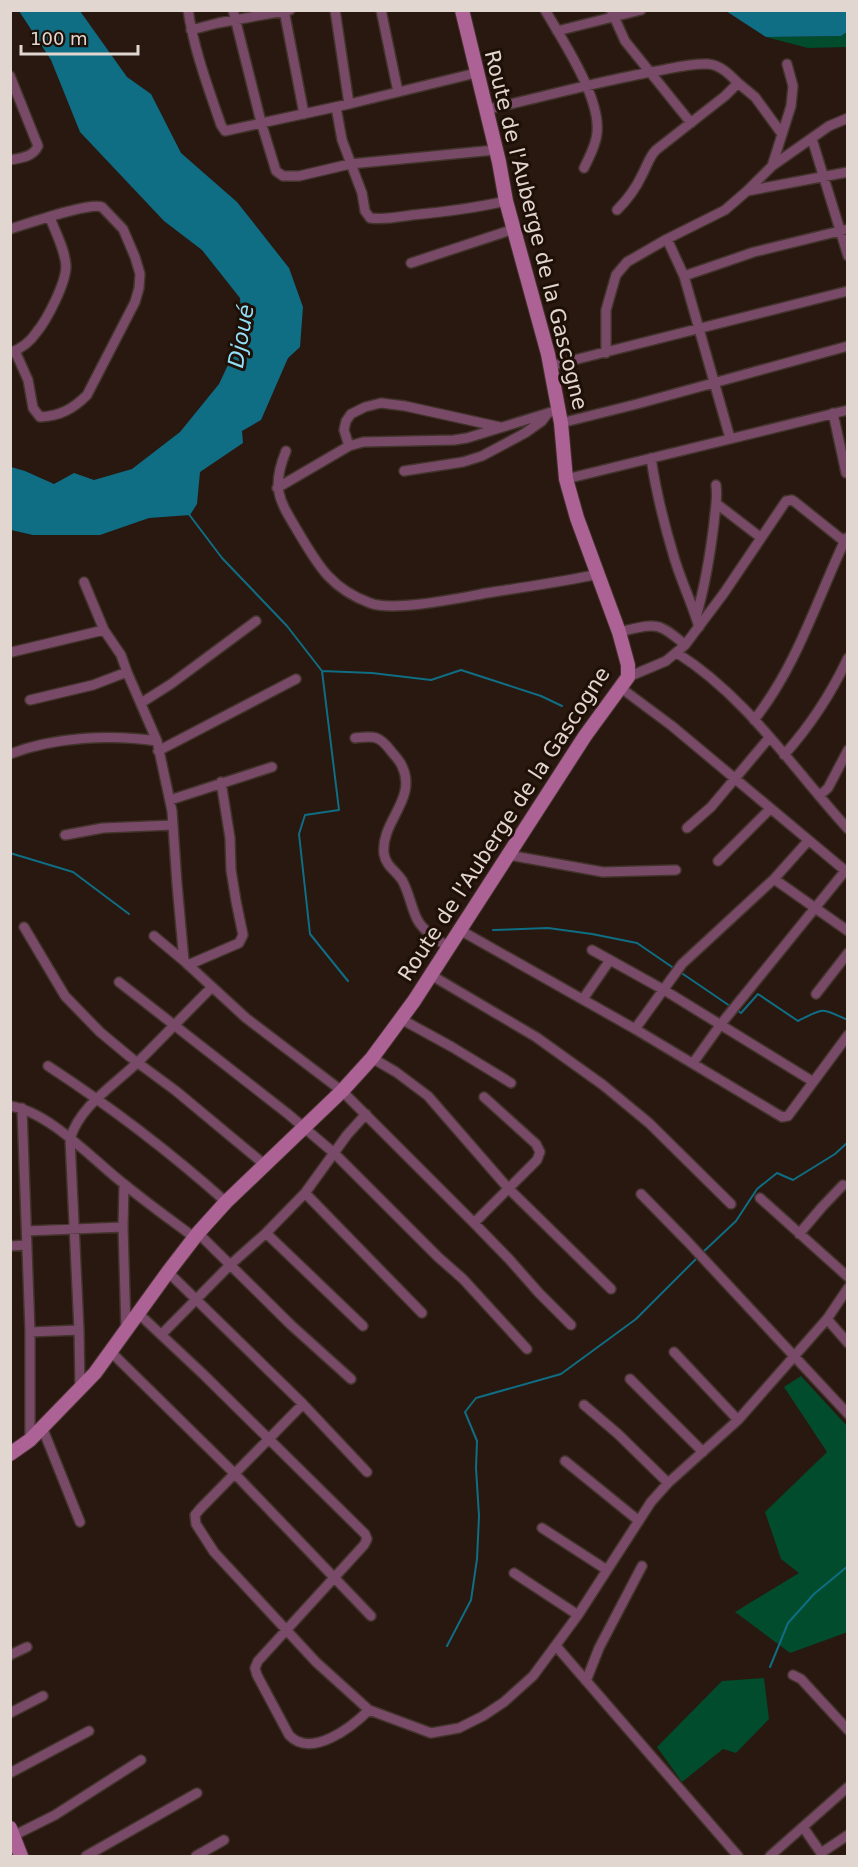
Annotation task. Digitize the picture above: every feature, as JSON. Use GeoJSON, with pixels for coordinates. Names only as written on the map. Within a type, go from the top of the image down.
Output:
{"type":"FeatureCollection","features":[{"type":"Feature","properties":{"kind":"street"},"geometry":{"type":"LineString","coordinates":[[188,10],[191,30],[225,131],[476,73]]}},
{"type":"Feature","properties":{"kind":"street"},"geometry":{"type":"LineString","coordinates":[[233,10],[261,122],[276,171],[283,176],[299,176],[351,164],[495,150]]}},
{"type":"Feature","properties":{"kind":"street"},"geometry":{"type":"LineString","coordinates":[[335,10],[349,104]]}},
{"type":"Feature","properties":{"kind":"street"},"geometry":{"type":"LineString","coordinates":[[381,10],[398,92]]}},
{"type":"Feature","properties":{"kind":"street","name":"Route de l'Auberge de la Gascogne"},"geometry":{"type":"LineString","coordinates":[[10,1454],[30,1440],[95,1373],[168,1272],[226,1202],[342,1091],[372,1058],[430,975],[585,736],[624,682],[628,665],[619,632],[577,518],[566,479],[550,366],[506,201],[462,10]]}},
{"type":"Feature","properties":{"kind":"street"},"geometry":{"type":"LineString","coordinates":[[545,10],[587,86],[596,112],[596,142],[584,168]]}},
{"type":"Feature","properties":{"kind":"street"},"geometry":{"type":"LineString","coordinates":[[557,31],[613,13],[641,10]]}},
{"type":"Feature","properties":{"kind":"street"},"geometry":{"type":"LineString","coordinates":[[191,30],[286,11],[304,114]]}},
{"type":"Feature","properties":{"kind":"street"},"geometry":{"type":"LineString","coordinates":[[613,13],[625,41],[691,123]]}},
{"type":"Feature","properties":{"kind":"street"},"geometry":{"type":"LineString","coordinates":[[485,110],[650,73],[708,64],[718,66],[755,97],[782,134]]}},
{"type":"Feature","properties":{"kind":"street"},"geometry":{"type":"LineString","coordinates":[[772,166],[791,106],[793,86],[787,64]]}},
{"type":"Feature","properties":{"kind":"street"},"geometry":{"type":"LineString","coordinates":[[10,76],[38,146],[30,155],[10,160]]}},
{"type":"Feature","properties":{"kind":"street"},"geometry":{"type":"LineString","coordinates":[[617,210],[642,177],[652,153],[738,83]]}},
{"type":"Feature","properties":{"kind":"street"},"geometry":{"type":"LineString","coordinates":[[336,107],[342,140],[362,193],[365,211],[370,218],[411,216],[506,201]]}},
{"type":"Feature","properties":{"kind":"street"},"geometry":{"type":"LineString","coordinates":[[606,353],[606,310],[616,275],[627,262],[725,210],[772,166],[829,126],[848,118]]}},
{"type":"Feature","properties":{"kind":"street"},"geometry":{"type":"LineString","coordinates":[[812,139],[844,230],[848,256]]}},
{"type":"Feature","properties":{"kind":"street"},"geometry":{"type":"LineString","coordinates":[[747,190],[848,172]]}},
{"type":"Feature","properties":{"kind":"street"},"geometry":{"type":"LineString","coordinates":[[10,229],[97,205],[102,207],[123,229],[140,274],[135,302],[87,395],[75,406],[54,416],[40,417],[33,408],[28,380],[13,352],[37,333],[65,278],[66,264],[50,218]]}},
{"type":"Feature","properties":{"kind":"street"},"geometry":{"type":"LineString","coordinates":[[411,263],[514,229]]}},
{"type":"Feature","properties":{"kind":"street"},"geometry":{"type":"LineString","coordinates":[[684,276],[754,252],[844,230]]}},
{"type":"Feature","properties":{"kind":"street"},"geometry":{"type":"LineString","coordinates":[[667,239],[684,276],[730,438]]}},
{"type":"Feature","properties":{"kind":"street"},"geometry":{"type":"LineString","coordinates":[[550,366],[848,291]]}},
{"type":"Feature","properties":{"kind":"street"},"geometry":{"type":"LineString","coordinates":[[278,488],[349,446],[363,442],[467,438],[502,427],[715,382],[848,346]]}},
{"type":"Feature","properties":{"kind":"street"},"geometry":{"type":"LineString","coordinates":[[349,446],[344,430],[351,414],[381,403],[502,427]]}},
{"type":"Feature","properties":{"kind":"street"},"geometry":{"type":"LineString","coordinates":[[566,479],[848,410]]}},
{"type":"Feature","properties":{"kind":"street"},"geometry":{"type":"LineString","coordinates":[[833,413],[846,473]]}},
{"type":"Feature","properties":{"kind":"street"},"geometry":{"type":"LineString","coordinates":[[404,471],[463,462],[482,456],[556,415]]}},
{"type":"Feature","properties":{"kind":"street"},"geometry":{"type":"LineString","coordinates":[[286,451],[279,468],[278,488],[288,514],[329,579],[354,596],[370,603],[384,607],[567,581],[599,574]]}},
{"type":"Feature","properties":{"kind":"street"},"geometry":{"type":"LineString","coordinates":[[651,458],[656,494],[684,588],[697,622]]}},
{"type":"Feature","properties":{"kind":"street"},"geometry":{"type":"LineString","coordinates":[[697,622],[717,504],[716,485]]}},
{"type":"Feature","properties":{"kind":"street"},"geometry":{"type":"LineString","coordinates":[[693,1064],[721,1024],[814,908],[846,872],[672,726],[624,682],[666,661],[685,645],[697,622],[729,585],[782,506],[786,501],[792,500],[846,539],[790,665],[774,694],[754,720]]}},
{"type":"Feature","properties":{"kind":"street"},"geometry":{"type":"LineString","coordinates":[[717,504],[760,537]]}},
{"type":"Feature","properties":{"kind":"street"},"geometry":{"type":"LineString","coordinates":[[84,582],[104,630],[121,655],[157,741],[170,800],[186,963]]}},
{"type":"Feature","properties":{"kind":"street"},"geometry":{"type":"LineString","coordinates":[[141,703],[171,684],[256,621]]}},
{"type":"Feature","properties":{"kind":"street"},"geometry":{"type":"LineString","coordinates":[[619,632],[650,625],[662,627],[685,645]]}},
{"type":"Feature","properties":{"kind":"street"},"geometry":{"type":"LineString","coordinates":[[12,652],[104,630]]}},
{"type":"Feature","properties":{"kind":"street"},"geometry":{"type":"LineString","coordinates":[[677,653],[713,678],[754,720],[848,829]]}},
{"type":"Feature","properties":{"kind":"street"},"geometry":{"type":"LineString","coordinates":[[783,755],[800,738],[829,696],[848,658]]}},
{"type":"Feature","properties":{"kind":"street"},"geometry":{"type":"LineString","coordinates":[[30,700],[93,685],[127,672]]}},
{"type":"Feature","properties":{"kind":"street"},"geometry":{"type":"LineString","coordinates":[[158,751],[296,679]]}},
{"type":"Feature","properties":{"kind":"street"},"geometry":{"type":"LineString","coordinates":[[355,738],[372,736],[380,739],[402,766],[406,782],[405,792],[402,804],[389,827],[384,844],[384,854],[387,864],[405,885],[417,920],[431,935],[448,947]]}},
{"type":"Feature","properties":{"kind":"street"},"geometry":{"type":"LineString","coordinates":[[10,754],[44,744],[88,739],[133,737],[157,741]]}},
{"type":"Feature","properties":{"kind":"street"},"geometry":{"type":"LineString","coordinates":[[687,828],[711,807],[769,738]]}},
{"type":"Feature","properties":{"kind":"street"},"geometry":{"type":"LineString","coordinates":[[819,796],[828,788],[848,750]]}},
{"type":"Feature","properties":{"kind":"street"},"geometry":{"type":"LineString","coordinates":[[170,800],[272,767]]}},
{"type":"Feature","properties":{"kind":"street"},"geometry":{"type":"LineString","coordinates":[[186,963],[239,943],[243,935],[231,870],[230,838],[221,782]]}},
{"type":"Feature","properties":{"kind":"street"},"geometry":{"type":"LineString","coordinates":[[718,861],[770,808]]}},
{"type":"Feature","properties":{"kind":"street"},"geometry":{"type":"LineString","coordinates":[[65,835],[103,828],[173,825]]}},
{"type":"Feature","properties":{"kind":"street"},"geometry":{"type":"LineString","coordinates":[[634,1029],[682,964],[774,879],[808,841]]}},
{"type":"Feature","properties":{"kind":"street"},"geometry":{"type":"LineString","coordinates":[[508,855],[603,872],[676,870]]}},
{"type":"Feature","properties":{"kind":"street"},"geometry":{"type":"LineString","coordinates":[[774,879],[848,931]]}},
{"type":"Feature","properties":{"kind":"street"},"geometry":{"type":"LineString","coordinates":[[24,927],[65,996],[100,1032],[265,1165]]}},
{"type":"Feature","properties":{"kind":"street"},"geometry":{"type":"LineString","coordinates":[[458,929],[785,1117],[801,1100],[812,1081],[848,1035]]}},
{"type":"Feature","properties":{"kind":"street"},"geometry":{"type":"LineString","coordinates":[[154,936],[246,1017],[342,1091],[474,1223],[571,1325]]}},
{"type":"Feature","properties":{"kind":"street"},"geometry":{"type":"LineString","coordinates":[[592,950],[664,990],[812,1081]]}},
{"type":"Feature","properties":{"kind":"street"},"geometry":{"type":"LineString","coordinates":[[816,994],[848,953]]}},
{"type":"Feature","properties":{"kind":"street"},"geometry":{"type":"LineString","coordinates":[[583,999],[610,960]]}},
{"type":"Feature","properties":{"kind":"street"},"geometry":{"type":"LineString","coordinates":[[430,975],[536,1037],[588,1073],[635,1110],[731,1204]]}},
{"type":"Feature","properties":{"kind":"street"},"geometry":{"type":"LineString","coordinates":[[119,981],[334,1153],[463,1279],[527,1349]]}},
{"type":"Feature","properties":{"kind":"street"},"geometry":{"type":"LineString","coordinates":[[80,1389],[70,1139],[74,1128],[98,1098],[175,1026],[212,987]]}},
{"type":"Feature","properties":{"kind":"street"},"geometry":{"type":"LineString","coordinates":[[400,1019],[511,1083]]}},
{"type":"Feature","properties":{"kind":"street"},"geometry":{"type":"LineString","coordinates":[[372,1058],[396,1072],[428,1096],[508,1188],[611,1289]]}},
{"type":"Feature","properties":{"kind":"street"},"geometry":{"type":"LineString","coordinates":[[48,1066],[98,1098],[177,1159],[226,1202]]}},
{"type":"Feature","properties":{"kind":"street"},"geometry":{"type":"LineString","coordinates":[[474,1223],[537,1160],[540,1152],[536,1144],[484,1097]]}},
{"type":"Feature","properties":{"kind":"street"},"geometry":{"type":"LineString","coordinates":[[10,1106],[22,1108],[42,1118],[124,1184],[196,1236],[351,1379]]}},
{"type":"Feature","properties":{"kind":"street"},"geometry":{"type":"LineString","coordinates":[[22,1108],[30,1332],[30,1440]]}},
{"type":"Feature","properties":{"kind":"street"},"geometry":{"type":"LineString","coordinates":[[161,1335],[305,1193],[347,1135],[366,1114]]}},
{"type":"Feature","properties":{"kind":"street"},"geometry":{"type":"LineString","coordinates":[[124,1184],[126,1330]]}},
{"type":"Feature","properties":{"kind":"street"},"geometry":{"type":"LineString","coordinates":[[799,1234],[843,1185]]}},
{"type":"Feature","properties":{"kind":"street"},"geometry":{"type":"LineString","coordinates":[[305,1193],[422,1313]]}},
{"type":"Feature","properties":{"kind":"street"},"geometry":{"type":"LineString","coordinates":[[641,1194],[848,1414]]}},
{"type":"Feature","properties":{"kind":"street"},"geometry":{"type":"LineString","coordinates":[[760,1197],[848,1277]]}},
{"type":"Feature","properties":{"kind":"street"},"geometry":{"type":"LineString","coordinates":[[27,1231],[123,1227]]}},
{"type":"Feature","properties":{"kind":"street"},"geometry":{"type":"LineString","coordinates":[[266,1233],[363,1326]]}},
{"type":"Feature","properties":{"kind":"street"},"geometry":{"type":"LineString","coordinates":[[10,1246],[27,1245]]}},
{"type":"Feature","properties":{"kind":"street"},"geometry":{"type":"LineString","coordinates":[[168,1272],[303,1404],[367,1472]]}},
{"type":"Feature","properties":{"kind":"street"},"geometry":{"type":"LineString","coordinates":[[303,1404],[200,1509],[195,1515],[196,1524],[214,1552],[287,1631],[316,1662],[369,1710],[431,1733],[459,1728],[483,1716],[516,1693],[533,1676],[578,1615],[639,1521],[668,1484],[738,1420],[826,1319],[848,1288]]}},
{"type":"Feature","properties":{"kind":"street"},"geometry":{"type":"LineString","coordinates":[[139,1314],[270,1439],[365,1534],[367,1539],[364,1545],[258,1661],[255,1668],[256,1675],[294,1740],[310,1743],[337,1735],[356,1723],[369,1710]]}},
{"type":"Feature","properties":{"kind":"street"},"geometry":{"type":"LineString","coordinates":[[826,1319],[848,1343]]}},
{"type":"Feature","properties":{"kind":"street"},"geometry":{"type":"LineString","coordinates":[[30,1332],[79,1330]]}},
{"type":"Feature","properties":{"kind":"street"},"geometry":{"type":"LineString","coordinates":[[111,1352],[235,1474],[371,1616]]}},
{"type":"Feature","properties":{"kind":"street"},"geometry":{"type":"LineString","coordinates":[[674,1352],[738,1420]]}},
{"type":"Feature","properties":{"kind":"street"},"geometry":{"type":"LineString","coordinates":[[630,1379],[703,1452]]}},
{"type":"Feature","properties":{"kind":"street"},"geometry":{"type":"LineString","coordinates":[[584,1405],[618,1434],[668,1484]]}},
{"type":"Feature","properties":{"kind":"street"},"geometry":{"type":"LineString","coordinates":[[42,1427],[80,1522]]}},
{"type":"Feature","properties":{"kind":"street"},"geometry":{"type":"LineString","coordinates":[[565,1461],[639,1521]]}},
{"type":"Feature","properties":{"kind":"street"},"geometry":{"type":"LineString","coordinates":[[542,1528],[607,1570]]}},
{"type":"Feature","properties":{"kind":"street"},"geometry":{"type":"LineString","coordinates":[[586,1681],[599,1648],[642,1566]]}},
{"type":"Feature","properties":{"kind":"street"},"geometry":{"type":"LineString","coordinates":[[514,1573],[578,1615]]}},
{"type":"Feature","properties":{"kind":"street"},"geometry":{"type":"LineString","coordinates":[[556,1646],[738,1857]]}},
{"type":"Feature","properties":{"kind":"street"},"geometry":{"type":"LineString","coordinates":[[10,1655],[27,1647]]}},
{"type":"Feature","properties":{"kind":"street"},"geometry":{"type":"LineString","coordinates":[[793,1675],[801,1679],[848,1730]]}},
{"type":"Feature","properties":{"kind":"street"},"geometry":{"type":"LineString","coordinates":[[10,1713],[43,1696]]}},
{"type":"Feature","properties":{"kind":"street"},"geometry":{"type":"LineString","coordinates":[[10,1773],[89,1731]]}},
{"type":"Feature","properties":{"kind":"street"},"geometry":{"type":"LineString","coordinates":[[21,1857],[12,1832],[56,1815],[141,1760]]}},
{"type":"Feature","properties":{"kind":"street"},"geometry":{"type":"LineString","coordinates":[[770,1857],[848,1787]]}},
{"type":"Feature","properties":{"kind":"street"},"geometry":{"type":"LineString","coordinates":[[86,1857],[196,1793]]}},
{"type":"Feature","properties":{"kind":"street"},"geometry":{"type":"LineString","coordinates":[[803,1827],[822,1855],[848,1835]]}},
{"type":"Feature","properties":{"kind":"street"},"geometry":{"type":"LineString","coordinates":[[196,1857],[224,1840]]}},
{"type":"Feature","properties":{"kind":"green space"},"geometry":{"type":"Polygon","coordinates":[[[847,32],[847,47],[808,48],[766,37],[841,36],[847,32]]]}},
{"type":"Feature","properties":{"kind":"green space"},"geometry":{"type":"Polygon","coordinates":[[[801,1376],[847,1426],[848,1632],[790,1653],[735,1612],[799,1573],[781,1559],[765,1512],[827,1452],[784,1387],[801,1376]]]}},
{"type":"Feature","properties":{"kind":"green space"},"geometry":{"type":"Polygon","coordinates":[[[764,1678],[769,1719],[736,1753],[723,1749],[682,1782],[657,1747],[722,1681],[764,1678]]]}},
{"type":"Feature","properties":{"kind":"water"},"geometry":{"type":"Polygon","coordinates":[[[19,11],[80,11],[127,77],[151,94],[181,153],[237,202],[289,268],[303,307],[300,347],[288,358],[261,420],[242,431],[243,443],[200,472],[197,504],[190,515],[149,518],[100,535],[33,535],[11,530],[11,467],[54,484],[74,473],[94,480],[132,469],[180,432],[219,384],[243,333],[240,298],[202,250],[164,221],[80,132],[51,60],[19,11]]]}},
{"type":"Feature","properties":{"kind":"water"},"geometry":{"type":"Polygon","coordinates":[[[726,11],[847,11],[847,32],[841,36],[766,37],[726,11]]]}},
{"type":"Feature","properties":{"kind":"waterway"},"geometry":{"type":"LineString","coordinates":[[188,513],[222,558],[287,626],[322,671],[339,810],[305,815],[299,834],[310,934],[348,981]]}},
{"type":"Feature","properties":{"kind":"waterway"},"geometry":{"type":"LineString","coordinates":[[322,671],[372,673],[431,680],[461,670],[541,696],[562,706]]}},
{"type":"Feature","properties":{"kind":"waterway"},"geometry":{"type":"LineString","coordinates":[[10,853],[73,872],[129,914]]}},
{"type":"Feature","properties":{"kind":"waterway"},"geometry":{"type":"LineString","coordinates":[[493,930],[548,928],[637,943],[675,969]]}},
{"type":"Feature","properties":{"kind":"waterway"},"geometry":{"type":"LineString","coordinates":[[680,972],[730,1006]]}},
{"type":"Feature","properties":{"kind":"waterway"},"geometry":{"type":"LineString","coordinates":[[735,1009],[741,1013],[758,994],[798,1021],[819,1011],[827,1011],[848,1020]]}},
{"type":"Feature","properties":{"kind":"waterway"},"geometry":{"type":"LineString","coordinates":[[701,1254],[736,1221],[757,1189],[777,1173],[793,1180],[835,1154],[848,1142]]}},
{"type":"Feature","properties":{"kind":"waterway"},"geometry":{"type":"LineString","coordinates":[[447,1646],[471,1600],[477,1559],[479,1516],[477,1441],[465,1412],[476,1398],[561,1374],[636,1319],[697,1258]]}},
{"type":"Feature","properties":{"kind":"waterway"},"geometry":{"type":"LineString","coordinates":[[770,1667],[788,1623],[814,1594],[848,1566]]}},
{"type":"Feature","properties":{"kind":"water label","name":"Djoué"},"geometry":{"type":"Point","coordinates":[241,336]}}]}
